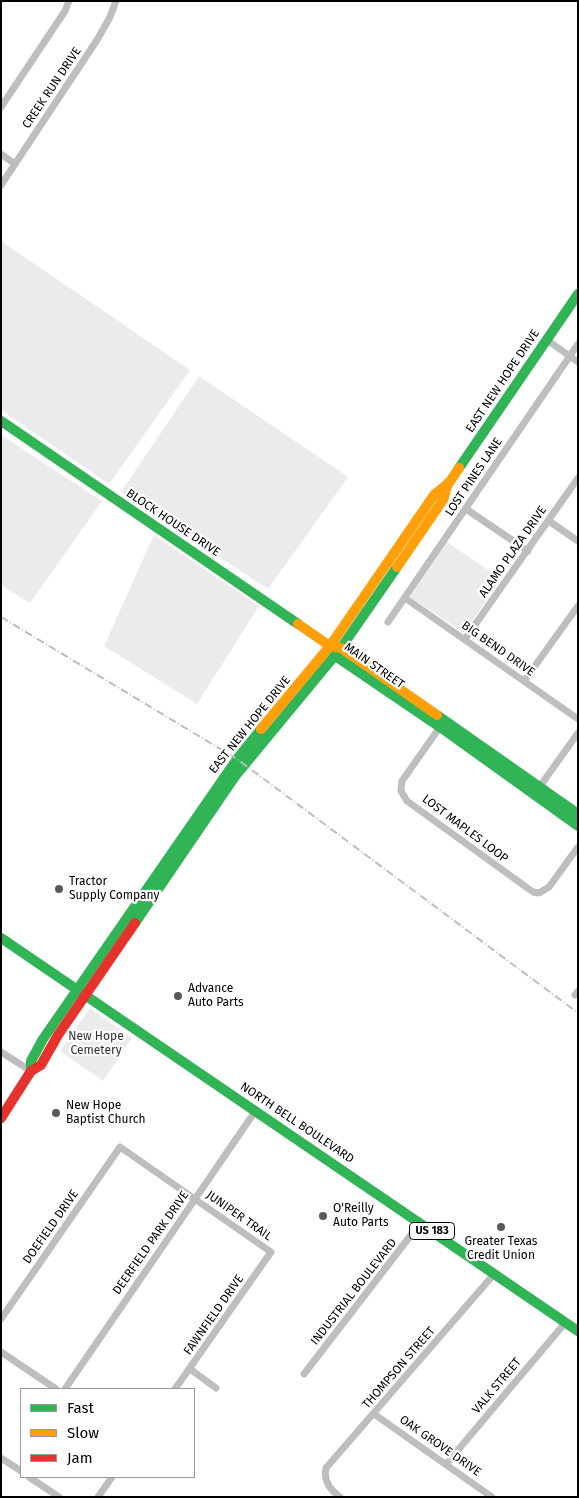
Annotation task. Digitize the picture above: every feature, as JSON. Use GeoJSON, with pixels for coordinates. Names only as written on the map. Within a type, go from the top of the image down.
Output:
{"type":"FeatureCollection","features":[{"type":"Feature","properties":{"kind":"main road","name":"EAST NEW HOPE DRIVE"},"geometry":{"type":"LineString","coordinates":[[31,1071],[31,1061],[39,1046],[77,988],[236,759],[335,650],[434,495],[449,482],[578,294]]}},
{"type":"Feature","properties":{"kind":"main road","name":"BLOCK HOUSE DRIVE"},"geometry":{"type":"LineString","coordinates":[[1,421],[335,650]]}},
{"type":"Feature","properties":{"kind":"main road","name":"EAST NEW HOPE DRIVE"},"geometry":{"type":"LineString","coordinates":[[31,1071],[40,1065],[86,994],[236,775],[335,650],[443,500],[449,482]]}},
{"type":"Feature","properties":{"kind":"main road","name":"MAIN STREET"},"geometry":{"type":"LineString","coordinates":[[335,650],[443,723],[537,790],[578,814]]}},
{"type":"Feature","properties":{"kind":"main road","name":"MAIN STREET"},"geometry":{"type":"LineString","coordinates":[[537,790],[578,826]]}},
{"type":"Feature","properties":{"kind":"main road","name":"NORTH BELL BOULEVARD"},"geometry":{"type":"LineString","coordinates":[[1,938],[86,994],[578,1331]]}},
{"type":"Feature","properties":{"kind":"main road"},"geometry":{"type":"LineString","coordinates":[[1,1118],[31,1071]]}},
{"type":"Feature","properties":{"kind":"street"},"geometry":{"type":"LineString","coordinates":[[1,106],[65,11],[69,1]]}},
{"type":"Feature","properties":{"kind":"street","name":"CREEK RUN DRIVE"},"geometry":{"type":"LineString","coordinates":[[1,185],[97,40],[110,17],[116,1]]}},
{"type":"Feature","properties":{"kind":"street"},"geometry":{"type":"LineString","coordinates":[[1,154],[15,164]]}},
{"type":"Feature","properties":{"kind":"street"},"geometry":{"type":"LineString","coordinates":[[547,340],[578,362]]}},
{"type":"Feature","properties":{"kind":"street","name":"LOST PINES LANE"},"geometry":{"type":"LineString","coordinates":[[388,622],[578,344]]}},
{"type":"Feature","properties":{"kind":"street","name":"ALAMO PLAZA DRIVE"},"geometry":{"type":"LineString","coordinates":[[465,639],[578,478]]}},
{"type":"Feature","properties":{"kind":"street"},"geometry":{"type":"LineString","coordinates":[[466,509],[528,551]]}},
{"type":"Feature","properties":{"kind":"street"},"geometry":{"type":"LineString","coordinates":[[548,521],[578,541]]}},
{"type":"Feature","properties":{"kind":"street","name":"BIG BEND DRIVE"},"geometry":{"type":"LineString","coordinates":[[405,598],[578,719]]}},
{"type":"Feature","properties":{"kind":"street"},"geometry":{"type":"LineString","coordinates":[[524,681],[578,606]]}},
{"type":"Feature","properties":{"kind":"street","name":"LOST MAPLES LOOP"},"geometry":{"type":"LineString","coordinates":[[443,723],[402,781],[401,791],[407,801],[533,892],[539,893],[549,887],[578,847]]}},
{"type":"Feature","properties":{"kind":"street"},"geometry":{"type":"LineString","coordinates":[[537,790],[578,733]]}},
{"type":"Feature","properties":{"kind":"street"},"geometry":{"type":"LineString","coordinates":[[1,1052],[31,1071]]}},
{"type":"Feature","properties":{"kind":"street","name":"DEERFIELD PARK DRIVE"},"geometry":{"type":"LineString","coordinates":[[66,1388],[256,1110]]}},
{"type":"Feature","properties":{"kind":"street","name":"JUNIPER TRAIL"},"geometry":{"type":"LineString","coordinates":[[120,1147],[271,1252]]}},
{"type":"Feature","properties":{"kind":"street","name":"DOEFIELD DRIVE"},"geometry":{"type":"LineString","coordinates":[[1,1319],[120,1147]]}},
{"type":"Feature","properties":{"kind":"street","name":"INDUSTRIAL BOULEVARD"},"geometry":{"type":"LineString","coordinates":[[304,1374],[420,1222]]}},
{"type":"Feature","properties":{"kind":"street","name":"FAWNFIELD DRIVE"},"geometry":{"type":"LineString","coordinates":[[176,1388],[271,1252]]}},
{"type":"Feature","properties":{"kind":"street","name":"THOMPSON STREET"},"geometry":{"type":"LineString","coordinates":[[340,1497],[328,1486],[325,1478],[326,1468],[495,1273]]}},
{"type":"Feature","properties":{"kind":"street","name":"VALK STREET"},"geometry":{"type":"LineString","coordinates":[[447,1463],[565,1323]]}},
{"type":"Feature","properties":{"kind":"street"},"geometry":{"type":"LineString","coordinates":[[1,1352],[55,1388]]}},
{"type":"Feature","properties":{"kind":"street"},"geometry":{"type":"LineString","coordinates":[[190,1369],[216,1388]]}},
{"type":"Feature","properties":{"kind":"street","name":"OAK GROVE DRIVE"},"geometry":{"type":"LineString","coordinates":[[374,1414],[447,1463],[492,1497]]}},
{"type":"Feature","properties":{"kind":"street"},"geometry":{"type":"LineString","coordinates":[[1,1458],[20,1470]]}},
{"type":"Feature","properties":{"kind":"street"},"geometry":{"type":"LineString","coordinates":[[30,1478],[59,1497]]}},
{"type":"Feature","properties":{"kind":"street"},"geometry":{"type":"LineString","coordinates":[[98,1497],[111,1478]]}},
{"type":"Feature","properties":{"kind":"green space"},"geometry":{"type":"Polygon","coordinates":[[[1,241],[190,370],[109,484],[1,410],[1,241]]]}},
{"type":"Feature","properties":{"kind":"green space"},"geometry":{"type":"Polygon","coordinates":[[[199,376],[348,477],[268,589],[121,492],[199,376]]]}},
{"type":"Feature","properties":{"kind":"green space"},"geometry":{"type":"Polygon","coordinates":[[[1,435],[102,501],[30,603],[1,585],[1,435]]]}},
{"type":"Feature","properties":{"kind":"green space"},"geometry":{"type":"Polygon","coordinates":[[[154,535],[259,606],[197,704],[104,646],[154,535]]]}},
{"type":"Feature","properties":{"kind":"green space"},"geometry":{"type":"Polygon","coordinates":[[[447,542],[501,579],[464,633],[410,597],[447,542]]]}},
{"type":"Feature","properties":{"kind":"green space","name":"New Hope Cemetery"},"geometry":{"type":"Polygon","coordinates":[[[90,1008],[132,1038],[103,1081],[60,1051],[90,1008]]]}},
{"type":"Feature","properties":{"kind":"railway"},"geometry":{"type":"LineString","coordinates":[[1,617],[237,759],[578,1013]]}},
{"type":"Feature","properties":{"kind":"traffic: fast"},"geometry":{"type":"LineString","coordinates":[[459,468],[578,294]]}},
{"type":"Feature","properties":{"kind":"traffic: fast"},"geometry":{"type":"LineString","coordinates":[[1,421],[298,624]]}},
{"type":"Feature","properties":{"kind":"traffic: fast"},"geometry":{"type":"LineString","coordinates":[[135,923],[236,775],[341,648],[397,567]]}},
{"type":"Feature","properties":{"kind":"traffic: fast"},"geometry":{"type":"LineString","coordinates":[[332,649],[334,655],[440,727],[578,826]]}},
{"type":"Feature","properties":{"kind":"traffic: fast"},"geometry":{"type":"LineString","coordinates":[[437,715],[578,814]]}},
{"type":"Feature","properties":{"kind":"traffic: fast"},"geometry":{"type":"LineString","coordinates":[[31,1071],[31,1061],[43,1039],[237,759],[261,729]]}},
{"type":"Feature","properties":{"kind":"traffic: fast"},"geometry":{"type":"LineString","coordinates":[[1,938],[578,1331]]}},
{"type":"Feature","properties":{"kind":"traffic: slow"},"geometry":{"type":"LineString","coordinates":[[261,729],[330,646],[434,495],[449,483],[459,468]]}},
{"type":"Feature","properties":{"kind":"traffic: slow"},"geometry":{"type":"LineString","coordinates":[[397,567],[443,500],[448,483]]}},
{"type":"Feature","properties":{"kind":"traffic: slow"},"geometry":{"type":"LineString","coordinates":[[298,624],[330,646],[341,648],[437,715]]}},
{"type":"Feature","properties":{"kind":"traffic: jam"},"geometry":{"type":"LineString","coordinates":[[1,1118],[31,1071],[41,1065],[58,1035],[135,923]]}},
{"type":"Feature","properties":{"kind":"place","name":"Tractor Supply Company"},"geometry":{"type":"Point","coordinates":[59,889]}},
{"type":"Feature","properties":{"kind":"place","name":"Advance Auto Parts"},"geometry":{"type":"Point","coordinates":[178,996]}},
{"type":"Feature","properties":{"kind":"place","name":"New Hope Baptist Church"},"geometry":{"type":"Point","coordinates":[56,1113]}},
{"type":"Feature","properties":{"kind":"place","name":"O'Reilly Auto Parts"},"geometry":{"type":"Point","coordinates":[323,1216]}},
{"type":"Feature","properties":{"kind":"place","name":"Greater Texas Credit Union"},"geometry":{"type":"Point","coordinates":[501,1227]}}]}
